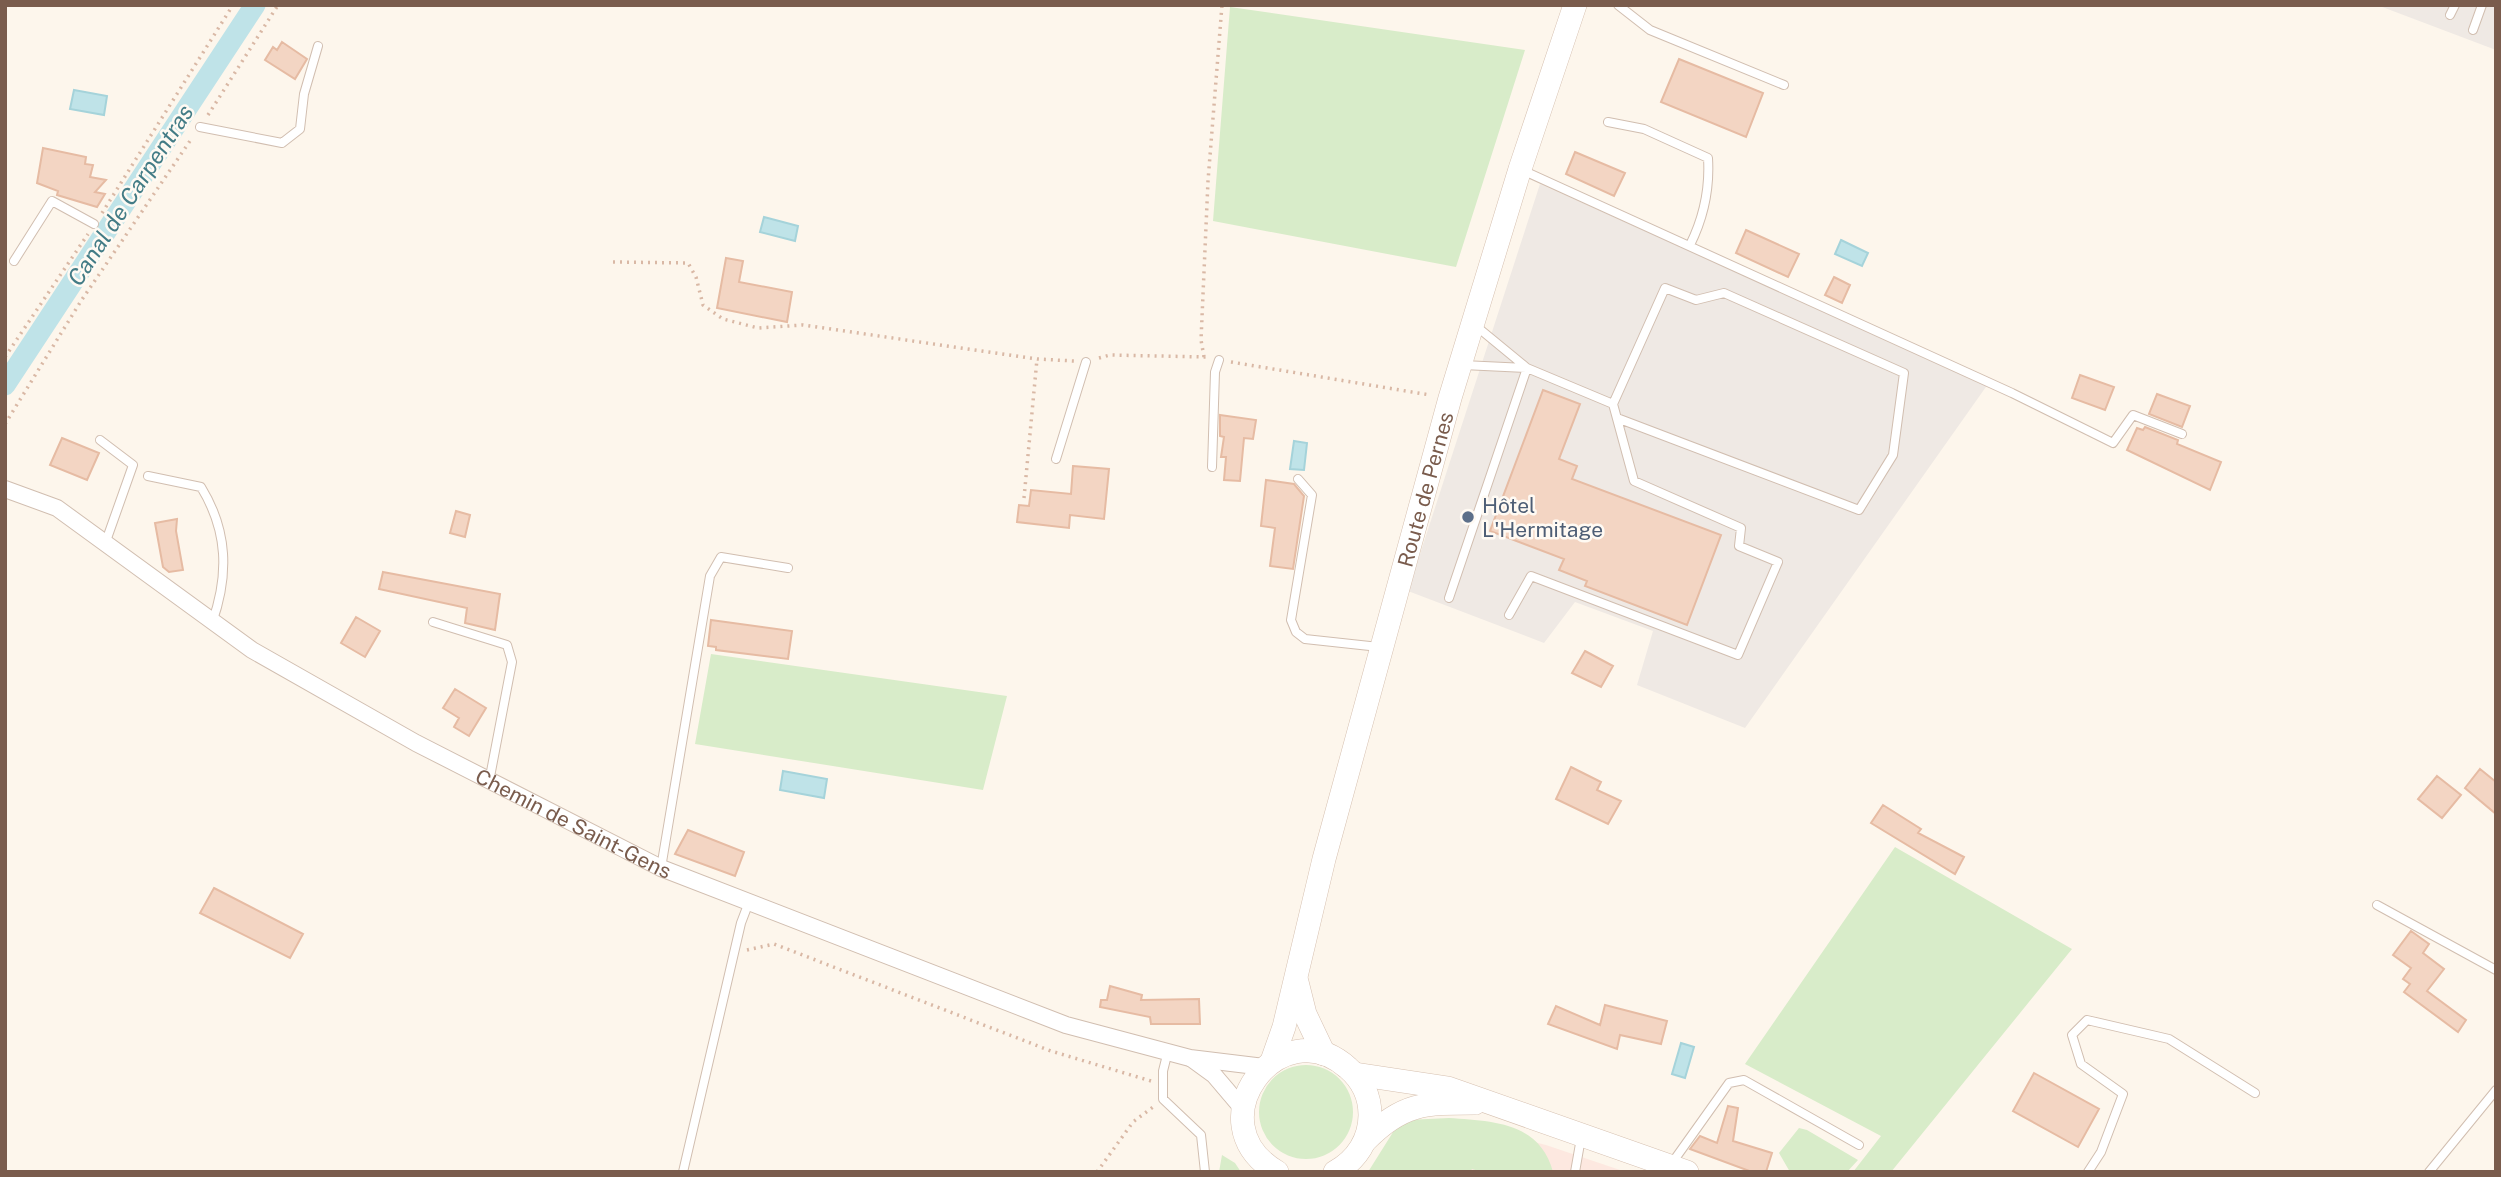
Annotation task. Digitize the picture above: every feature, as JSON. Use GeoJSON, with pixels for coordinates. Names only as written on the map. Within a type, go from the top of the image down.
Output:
{"type":"FeatureCollection","features":[{"type":"Feature","properties":{"kind":"main road","name":"Route de Pernes"},"geometry":{"type":"LineString","coordinates":[[1242,1108],[1249,1085],[1268,1064],[1296,980],[1324,859],[1450,398],[1520,169],[1576,5]]}},
{"type":"Feature","properties":{"kind":"main road","name":"Route de Pernes"},"geometry":{"type":"LineString","coordinates":[[1296,980],[1305,1014],[1324,1054]]}},
{"type":"Feature","properties":{"kind":"main road"},"geometry":{"type":"LineString","coordinates":[[1268,1064],[1297,1052],[1324,1054],[1341,1062],[1355,1074],[1363,1086],[1370,1113],[1366,1140]]}},
{"type":"Feature","properties":{"kind":"main road"},"geometry":{"type":"LineString","coordinates":[[1355,1074],[1421,1081],[1678,1169]]}},
{"type":"Feature","properties":{"kind":"main road"},"geometry":{"type":"LineString","coordinates":[[1335,1172],[1357,1155],[1366,1140],[1398,1112],[1413,1107],[1488,1103]]}},
{"type":"Feature","properties":{"kind":"main road"},"geometry":{"type":"LineString","coordinates":[[1242,1108],[1244,1132],[1255,1163],[1277,1172]]}},
{"type":"Feature","properties":{"kind":"street","name":"Chemin de Saint-Gens"},"geometry":{"type":"LineString","coordinates":[[5,489],[57,508],[212,623],[285,670],[489,782],[661,869],[1066,1025],[1190,1058],[1268,1064]]}},
{"type":"Feature","properties":{"kind":"street","name":"Chemin de Saint-Gens"},"geometry":{"type":"LineString","coordinates":[[1190,1058],[1214,1075],[1242,1108]]}},
{"type":"Feature","properties":{"kind":"lane"},"geometry":{"type":"LineString","coordinates":[[1618,5],[1650,30],[1784,85]]}},
{"type":"Feature","properties":{"kind":"lane"},"geometry":{"type":"LineString","coordinates":[[2450,15],[2455,5]]}},
{"type":"Feature","properties":{"kind":"lane"},"geometry":{"type":"LineString","coordinates":[[2473,30],[2482,5]]}},
{"type":"Feature","properties":{"kind":"lane"},"geometry":{"type":"LineString","coordinates":[[200,127],[282,143],[292,138],[300,129],[304,94],[318,47]]}},
{"type":"Feature","properties":{"kind":"lane"},"geometry":{"type":"LineString","coordinates":[[1608,122],[1644,129],[1708,158],[1709,184],[1701,223],[1690,245]]}},
{"type":"Feature","properties":{"kind":"lane"},"geometry":{"type":"LineString","coordinates":[[1520,169],[2012,393],[2113,443],[2133,415],[2182,434]]}},
{"type":"Feature","properties":{"kind":"lane"},"geometry":{"type":"LineString","coordinates":[[13,261],[52,201],[94,223]]}},
{"type":"Feature","properties":{"kind":"lane"},"geometry":{"type":"LineString","coordinates":[[1509,615],[1531,576],[1738,656],[1778,562],[1740,546],[1741,528],[1634,481],[1613,404],[1665,288],[1696,300],[1724,293],[1904,373],[1893,455],[1859,510],[1617,418]]}},
{"type":"Feature","properties":{"kind":"lane"},"geometry":{"type":"LineString","coordinates":[[1473,324],[1527,368],[1613,404]]}},
{"type":"Feature","properties":{"kind":"lane"},"geometry":{"type":"LineString","coordinates":[[1212,467],[1214,372],[1219,360]]}},
{"type":"Feature","properties":{"kind":"lane"},"geometry":{"type":"LineString","coordinates":[[1056,459],[1086,362]]}},
{"type":"Feature","properties":{"kind":"lane"},"geometry":{"type":"LineString","coordinates":[[1460,365],[1527,368]]}},
{"type":"Feature","properties":{"kind":"lane"},"geometry":{"type":"LineString","coordinates":[[1449,598],[1527,368]]}},
{"type":"Feature","properties":{"kind":"lane"},"geometry":{"type":"LineString","coordinates":[[100,440],[133,466],[105,544]]}},
{"type":"Feature","properties":{"kind":"lane"},"geometry":{"type":"LineString","coordinates":[[148,476],[201,487],[209,499],[222,537],[226,562],[224,583],[212,623]]}},
{"type":"Feature","properties":{"kind":"lane"},"geometry":{"type":"LineString","coordinates":[[1298,479],[1312,495],[1291,620],[1296,632],[1305,639],[1382,648]]}},
{"type":"Feature","properties":{"kind":"lane"},"geometry":{"type":"LineString","coordinates":[[661,869],[710,576],[721,557],[788,568]]}},
{"type":"Feature","properties":{"kind":"lane"},"geometry":{"type":"LineString","coordinates":[[433,622],[507,645],[512,662],[489,782]]}},
{"type":"Feature","properties":{"kind":"lane"},"geometry":{"type":"LineString","coordinates":[[683,1172],[734,953],[750,902]]}},
{"type":"Feature","properties":{"kind":"lane"},"geometry":{"type":"LineString","coordinates":[[2377,905],[2496,970]]}},
{"type":"Feature","properties":{"kind":"lane"},"geometry":{"type":"LineString","coordinates":[[2088,1172],[2101,1152],[2123,1094],[2081,1063],[2072,1035],[2087,1020],[2169,1039],[2255,1093]]}},
{"type":"Feature","properties":{"kind":"lane"},"geometry":{"type":"LineString","coordinates":[[1168,1051],[1163,1099],[1201,1135],[1205,1172]]}},
{"type":"Feature","properties":{"kind":"lane"},"geometry":{"type":"LineString","coordinates":[[1678,1169],[1729,1083],[1744,1080],[1859,1144]]}},
{"type":"Feature","properties":{"kind":"lane"},"geometry":{"type":"LineString","coordinates":[[2429,1172],[2496,1090]]}},
{"type":"Feature","properties":{"kind":"lane"},"geometry":{"type":"LineString","coordinates":[[1575,1172],[1581,1135]]}},
{"type":"Feature","properties":{"kind":"path"},"geometry":{"type":"LineString","coordinates":[[5,357],[233,5]]}},
{"type":"Feature","properties":{"kind":"path"},"geometry":{"type":"LineString","coordinates":[[5,424],[81,301],[200,127],[278,5]]}},
{"type":"Feature","properties":{"kind":"path"},"geometry":{"type":"LineString","coordinates":[[1203,357],[1201,340],[1208,181],[1222,5]]}},
{"type":"Feature","properties":{"kind":"path"},"geometry":{"type":"LineString","coordinates":[[613,262],[688,262],[696,276],[703,305],[723,319],[758,328],[803,325],[1037,359],[1086,362],[1110,355],[1203,357],[1450,398]]}},
{"type":"Feature","properties":{"kind":"path"},"geometry":{"type":"LineString","coordinates":[[1024,499],[1037,359]]}},
{"type":"Feature","properties":{"kind":"path"},"geometry":{"type":"LineString","coordinates":[[734,953],[774,944],[1051,1051],[1136,1079],[1163,1083]]}},
{"type":"Feature","properties":{"kind":"path"},"geometry":{"type":"LineString","coordinates":[[1097,1172],[1133,1122],[1163,1099]]}},
{"type":"Feature","properties":{"kind":"shaded area"},"geometry":{"type":"Polygon","coordinates":[[[2377,5],[2496,5],[2496,50],[2377,5]]]}},
{"type":"Feature","properties":{"kind":"shaded area"},"geometry":{"type":"Polygon","coordinates":[[[1540,184],[1988,384],[1745,728],[1637,685],[1653,631],[1575,602],[1544,643],[1408,591],[1540,184]]]}},
{"type":"Feature","properties":{"kind":"shaded area"},"geometry":{"type":"Polygon","coordinates":[[[1478,1128],[1546,1145],[1626,1172],[1468,1172],[1478,1128]]]}},
{"type":"Feature","properties":{"kind":"green space"},"geometry":{"type":"Polygon","coordinates":[[[1230,7],[1525,50],[1456,267],[1213,221],[1230,7]]]}},
{"type":"Feature","properties":{"kind":"green space"},"geometry":{"type":"Polygon","coordinates":[[[711,654],[1007,696],[983,790],[695,744],[711,654]]]}},
{"type":"Feature","properties":{"kind":"green space"},"geometry":{"type":"Polygon","coordinates":[[[1895,847],[2072,949],[1891,1172],[1853,1172],[1881,1136],[1745,1064],[1895,847]]]}},
{"type":"Feature","properties":{"kind":"green space"},"geometry":{"type":"Polygon","coordinates":[[[1306,1065],[1324,1069],[1339,1079],[1349,1094],[1353,1112],[1349,1130],[1339,1145],[1324,1155],[1306,1159],[1288,1155],[1273,1145],[1263,1130],[1259,1112],[1263,1094],[1273,1079],[1288,1069],[1306,1065]]]}},
{"type":"Feature","properties":{"kind":"green space"},"geometry":{"type":"Polygon","coordinates":[[[1449,1118],[1497,1123],[1526,1134],[1547,1155],[1553,1172],[1482,1172],[1472,1169],[1470,1172],[1368,1172],[1395,1129],[1407,1120],[1449,1118]]]}},
{"type":"Feature","properties":{"kind":"green space"},"geometry":{"type":"Polygon","coordinates":[[[1799,1128],[1858,1160],[1847,1172],[1790,1172],[1779,1153],[1799,1128]]]}},
{"type":"Feature","properties":{"kind":"green space"},"geometry":{"type":"Polygon","coordinates":[[[1222,1155],[1235,1163],[1241,1172],[1219,1172],[1222,1155]]]}},
{"type":"Feature","properties":{"kind":"water"},"geometry":{"type":"Polygon","coordinates":[[[74,90],[107,96],[104,115],[70,109],[74,90]]]}},
{"type":"Feature","properties":{"kind":"water"},"geometry":{"type":"Polygon","coordinates":[[[764,217],[798,226],[795,241],[760,232],[764,217]]]}},
{"type":"Feature","properties":{"kind":"water"},"geometry":{"type":"Polygon","coordinates":[[[1841,240],[1868,253],[1862,266],[1835,254],[1841,240]]]}},
{"type":"Feature","properties":{"kind":"water"},"geometry":{"type":"Polygon","coordinates":[[[1294,441],[1307,443],[1304,470],[1290,469],[1294,441]]]}},
{"type":"Feature","properties":{"kind":"water"},"geometry":{"type":"Polygon","coordinates":[[[783,771],[827,779],[824,798],[780,790],[783,771]]]}},
{"type":"Feature","properties":{"kind":"water"},"geometry":{"type":"Polygon","coordinates":[[[1681,1043],[1694,1047],[1685,1078],[1672,1074],[1681,1043]]]}},
{"type":"Feature","properties":{"kind":"building"},"geometry":{"type":"Polygon","coordinates":[[[282,42],[307,59],[295,79],[265,60],[273,47],[277,50],[282,42]]]}},
{"type":"Feature","properties":{"kind":"building"},"geometry":{"type":"Polygon","coordinates":[[[1679,59],[1763,93],[1746,137],[1661,102],[1679,59]]]}},
{"type":"Feature","properties":{"kind":"building"},"geometry":{"type":"Polygon","coordinates":[[[43,148],[86,157],[85,164],[93,165],[90,177],[106,180],[95,192],[105,194],[97,207],[57,195],[58,191],[37,183],[43,148]]]}},
{"type":"Feature","properties":{"kind":"building"},"geometry":{"type":"Polygon","coordinates":[[[1575,152],[1625,173],[1614,196],[1566,174],[1575,152]]]}},
{"type":"Feature","properties":{"kind":"building"},"geometry":{"type":"Polygon","coordinates":[[[1746,230],[1799,254],[1788,277],[1736,253],[1746,230]]]}},
{"type":"Feature","properties":{"kind":"building"},"geometry":{"type":"Polygon","coordinates":[[[726,258],[743,261],[739,282],[792,292],[787,322],[717,308],[726,258]]]}},
{"type":"Feature","properties":{"kind":"building"},"geometry":{"type":"Polygon","coordinates":[[[1834,277],[1850,285],[1842,303],[1825,295],[1834,277]]]}},
{"type":"Feature","properties":{"kind":"building"},"geometry":{"type":"Polygon","coordinates":[[[2080,375],[2114,387],[2105,410],[2072,398],[2080,375]]]}},
{"type":"Feature","properties":{"kind":"building"},"geometry":{"type":"Polygon","coordinates":[[[1543,390],[1580,404],[1559,459],[1577,466],[1572,479],[1721,535],[1687,625],[1585,586],[1587,581],[1559,570],[1564,559],[1490,531],[1543,390]]]}},
{"type":"Feature","properties":{"kind":"building"},"geometry":{"type":"Polygon","coordinates":[[[2157,394],[2190,406],[2182,427],[2149,414],[2157,394]]]}},
{"type":"Feature","properties":{"kind":"building"},"geometry":{"type":"Polygon","coordinates":[[[1220,415],[1256,420],[1253,439],[1244,438],[1240,481],[1224,480],[1226,457],[1221,457],[1224,437],[1220,436],[1220,415]]]}},
{"type":"Feature","properties":{"kind":"building"},"geometry":{"type":"Polygon","coordinates":[[[2145,427],[2221,462],[2210,490],[2127,450],[2137,428],[2143,430],[2145,427]]]}},
{"type":"Feature","properties":{"kind":"building"},"geometry":{"type":"Polygon","coordinates":[[[62,438],[99,453],[87,480],[50,465],[62,438]]]}},
{"type":"Feature","properties":{"kind":"building"},"geometry":{"type":"Polygon","coordinates":[[[1073,466],[1109,469],[1104,519],[1070,515],[1069,528],[1017,522],[1019,505],[1029,506],[1031,490],[1071,494],[1073,466]]]}},
{"type":"Feature","properties":{"kind":"building"},"geometry":{"type":"Polygon","coordinates":[[[1266,480],[1294,484],[1304,496],[1293,569],[1270,566],[1275,528],[1261,526],[1266,480]]]}},
{"type":"Feature","properties":{"kind":"building"},"geometry":{"type":"Polygon","coordinates":[[[456,511],[470,515],[465,537],[450,533],[456,511]]]}},
{"type":"Feature","properties":{"kind":"building"},"geometry":{"type":"Polygon","coordinates":[[[177,519],[176,531],[183,570],[169,572],[163,567],[155,523],[177,519]]]}},
{"type":"Feature","properties":{"kind":"building"},"geometry":{"type":"Polygon","coordinates":[[[383,572],[500,594],[495,630],[465,623],[467,608],[379,589],[383,572]]]}},
{"type":"Feature","properties":{"kind":"building"},"geometry":{"type":"Polygon","coordinates":[[[356,617],[380,631],[365,657],[341,643],[356,617]]]}},
{"type":"Feature","properties":{"kind":"building"},"geometry":{"type":"Polygon","coordinates":[[[711,620],[792,631],[788,659],[716,650],[716,647],[708,646],[711,620]]]}},
{"type":"Feature","properties":{"kind":"building"},"geometry":{"type":"Polygon","coordinates":[[[1585,651],[1613,666],[1601,687],[1572,673],[1585,651]]]}},
{"type":"Feature","properties":{"kind":"building"},"geometry":{"type":"Polygon","coordinates":[[[455,689],[486,708],[469,736],[454,727],[459,718],[443,708],[455,689]]]}},
{"type":"Feature","properties":{"kind":"building"},"geometry":{"type":"Polygon","coordinates":[[[1571,767],[1601,782],[1597,790],[1621,801],[1608,824],[1556,799],[1571,767]]]}},
{"type":"Feature","properties":{"kind":"building"},"geometry":{"type":"Polygon","coordinates":[[[2480,769],[2496,782],[2496,814],[2465,788],[2480,769]]]}},
{"type":"Feature","properties":{"kind":"building"},"geometry":{"type":"Polygon","coordinates":[[[2437,776],[2461,795],[2442,818],[2418,799],[2437,776]]]}},
{"type":"Feature","properties":{"kind":"building"},"geometry":{"type":"Polygon","coordinates":[[[1883,805],[1921,829],[1918,833],[1964,857],[1955,874],[1871,823],[1883,805]]]}},
{"type":"Feature","properties":{"kind":"building"},"geometry":{"type":"Polygon","coordinates":[[[688,830],[744,852],[735,876],[675,854],[688,830]]]}},
{"type":"Feature","properties":{"kind":"building"},"geometry":{"type":"Polygon","coordinates":[[[214,888],[303,934],[290,958],[200,913],[214,888]]]}},
{"type":"Feature","properties":{"kind":"building"},"geometry":{"type":"Polygon","coordinates":[[[2411,931],[2429,944],[2423,953],[2444,969],[2427,991],[2466,1020],[2458,1032],[2404,992],[2410,984],[2403,979],[2411,968],[2393,955],[2411,931]]]}},
{"type":"Feature","properties":{"kind":"building"},"geometry":{"type":"Polygon","coordinates":[[[1110,986],[1142,995],[1141,1000],[1199,999],[1200,1024],[1151,1024],[1150,1017],[1100,1007],[1101,1000],[1107,1000],[1110,986]]]}},
{"type":"Feature","properties":{"kind":"building"},"geometry":{"type":"Polygon","coordinates":[[[1605,1005],[1667,1021],[1661,1044],[1620,1035],[1617,1049],[1548,1024],[1556,1006],[1600,1025],[1605,1005]]]}},
{"type":"Feature","properties":{"kind":"building"},"geometry":{"type":"Polygon","coordinates":[[[2034,1073],[2099,1109],[2078,1147],[2013,1111],[2034,1073]]]}},
{"type":"Feature","properties":{"kind":"building"},"geometry":{"type":"Polygon","coordinates":[[[1728,1106],[1738,1108],[1733,1141],[1772,1153],[1766,1172],[1752,1172],[1690,1149],[1700,1136],[1717,1143],[1728,1106]]]}},
{"type":"Feature","properties":{"kind":"waterway","name":"Canal de Carpentras"},"geometry":{"type":"LineString","coordinates":[[5,385],[255,5]]}},
{"type":"Feature","properties":{"kind":"place","name":"Hôtel L'Hermitage"},"geometry":{"type":"Point","coordinates":[1468,517]}}]}
